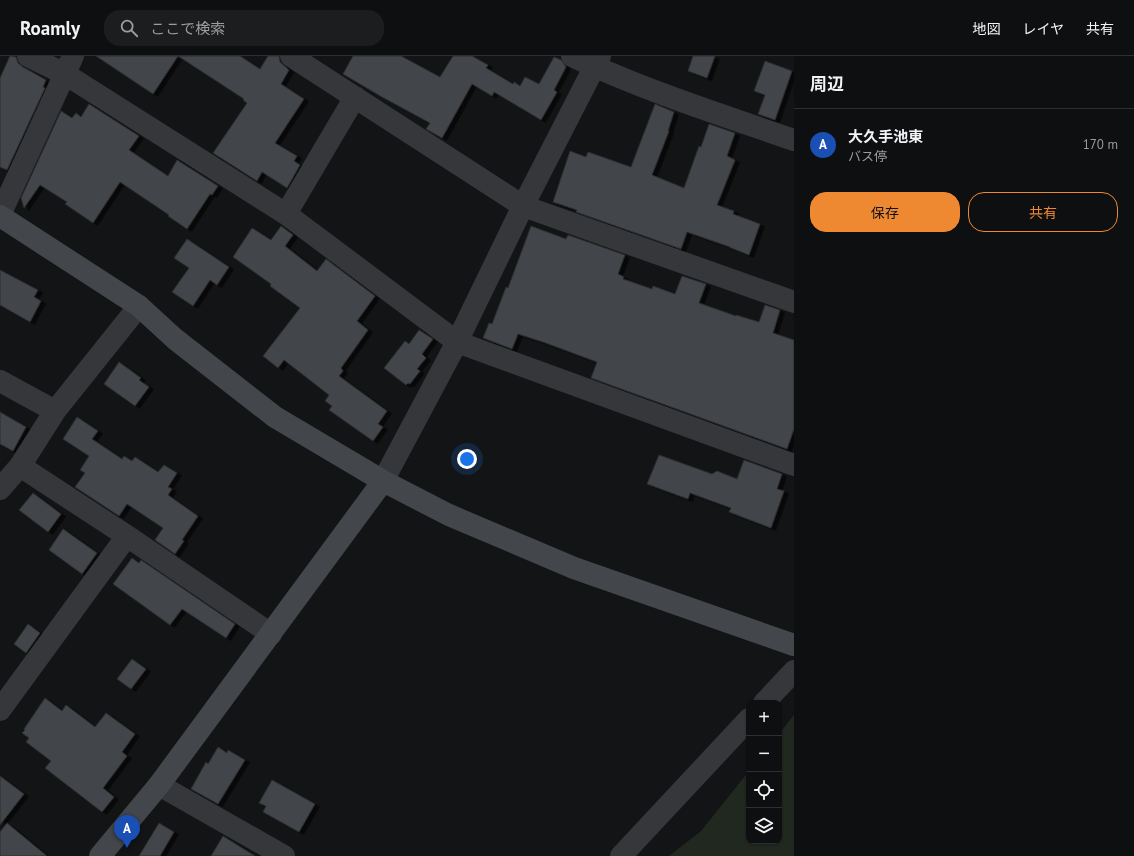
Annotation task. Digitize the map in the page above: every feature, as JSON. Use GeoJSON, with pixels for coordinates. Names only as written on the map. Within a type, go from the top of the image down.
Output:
{"type":"FeatureCollection","features":[{"type":"Feature","properties":{"kind":"street"},"geometry":{"type":"LineString","coordinates":[[28,56],[69,65],[286,214],[457,342],[794,465]]}},
{"type":"Feature","properties":{"kind":"street"},"geometry":{"type":"LineString","coordinates":[[291,56],[523,206],[794,302]]}},
{"type":"Feature","properties":{"kind":"street"},"geometry":{"type":"LineString","coordinates":[[572,56],[597,61],[674,98],[794,140]]}},
{"type":"Feature","properties":{"kind":"street"},"geometry":{"type":"LineString","coordinates":[[100,856],[159,785],[383,481],[457,342],[523,206],[597,61]]}},
{"type":"Feature","properties":{"kind":"street"},"geometry":{"type":"LineString","coordinates":[[69,65],[0,215],[139,306],[175,340],[275,417],[383,481],[448,515],[574,568],[794,644]]}},
{"type":"Feature","properties":{"kind":"street"},"geometry":{"type":"LineString","coordinates":[[286,214],[355,97]]}},
{"type":"Feature","properties":{"kind":"street"},"geometry":{"type":"LineString","coordinates":[[0,489],[20,466],[54,411],[139,306]]}},
{"type":"Feature","properties":{"kind":"street"},"geometry":{"type":"LineString","coordinates":[[0,381],[54,411]]}},
{"type":"Feature","properties":{"kind":"street"},"geometry":{"type":"LineString","coordinates":[[20,466],[127,536],[271,634]]}},
{"type":"Feature","properties":{"kind":"street"},"geometry":{"type":"LineString","coordinates":[[0,710],[127,536]]}},
{"type":"Feature","properties":{"kind":"street"},"geometry":{"type":"LineString","coordinates":[[767,700],[794,671]]}},
{"type":"Feature","properties":{"kind":"street"},"geometry":{"type":"LineString","coordinates":[[621,856],[746,722]]}},
{"type":"Feature","properties":{"kind":"street"},"geometry":{"type":"LineString","coordinates":[[159,785],[284,856]]}},
{"type":"Feature","properties":{"kind":"shaded area"},"geometry":{"type":"Polygon","coordinates":[[[794,715],[794,856],[669,856],[701,831],[746,775],[746,844],[782,844],[782,730],[794,715]]]}},
{"type":"Feature","properties":{"kind":"building"},"geometry":{"type":"Polygon","coordinates":[[[10,56],[16,57],[18,63],[23,67],[46,80],[43,87],[45,88],[7,170],[0,167],[0,78],[10,56]]]}},
{"type":"Feature","properties":{"kind":"building"},"geometry":{"type":"Polygon","coordinates":[[[96,56],[178,56],[153,94],[96,56]]]}},
{"type":"Feature","properties":{"kind":"building"},"geometry":{"type":"Polygon","coordinates":[[[178,56],[240,56],[260,69],[268,56],[279,56],[280,62],[289,70],[281,84],[304,99],[275,143],[297,156],[294,161],[300,165],[287,188],[262,172],[257,181],[213,153],[247,103],[243,100],[244,99],[178,56]]]}},
{"type":"Feature","properties":{"kind":"building"},"geometry":{"type":"Polygon","coordinates":[[[353,56],[401,56],[440,77],[453,56],[472,56],[488,65],[486,68],[513,84],[514,82],[520,86],[525,77],[539,84],[554,57],[561,60],[566,67],[554,90],[557,92],[541,120],[494,92],[492,96],[472,84],[442,138],[426,129],[430,123],[343,74],[353,56]]]}},
{"type":"Feature","properties":{"kind":"building"},"geometry":{"type":"Polygon","coordinates":[[[693,56],[715,56],[707,78],[688,71],[693,56]]]}},
{"type":"Feature","properties":{"kind":"building"},"geometry":{"type":"Polygon","coordinates":[[[765,61],[792,71],[775,120],[758,114],[765,95],[754,91],[765,61]]]}},
{"type":"Feature","properties":{"kind":"building"},"geometry":{"type":"Polygon","coordinates":[[[89,104],[139,136],[129,150],[168,176],[177,160],[218,186],[212,195],[210,194],[187,229],[120,182],[93,223],[65,204],[67,202],[40,185],[24,208],[21,198],[61,111],[72,118],[76,113],[81,117],[89,104]]]}},
{"type":"Feature","properties":{"kind":"building"},"geometry":{"type":"Polygon","coordinates":[[[655,104],[674,112],[669,131],[652,175],[684,188],[699,146],[701,147],[709,124],[735,133],[727,156],[735,160],[717,205],[734,211],[733,214],[760,224],[749,255],[687,232],[681,249],[576,212],[577,210],[553,202],[570,151],[586,157],[588,152],[631,167],[655,104]]]}},
{"type":"Feature","properties":{"kind":"building"},"geometry":{"type":"Polygon","coordinates":[[[281,226],[293,235],[285,246],[317,271],[326,259],[375,296],[357,321],[368,330],[341,368],[343,371],[339,376],[387,411],[378,424],[383,427],[373,441],[329,410],[332,406],[325,401],[329,395],[284,360],[278,368],[263,356],[300,308],[270,286],[271,284],[233,257],[252,228],[271,240],[281,226]]]}},
{"type":"Feature","properties":{"kind":"building"},"geometry":{"type":"Polygon","coordinates":[[[531,226],[566,239],[568,235],[625,255],[618,274],[624,277],[623,279],[652,289],[653,286],[675,294],[682,276],[706,284],[699,303],[736,316],[759,322],[765,305],[780,310],[773,333],[794,340],[794,429],[787,449],[591,378],[597,362],[543,342],[518,334],[512,349],[483,338],[489,323],[492,324],[506,287],[508,288],[531,226]]]}},
{"type":"Feature","properties":{"kind":"building"},"geometry":{"type":"Polygon","coordinates":[[[187,239],[229,267],[217,285],[210,280],[193,306],[172,292],[189,268],[174,258],[187,239]]]}},
{"type":"Feature","properties":{"kind":"building"},"geometry":{"type":"Polygon","coordinates":[[[0,270],[38,290],[34,297],[41,301],[30,322],[0,305],[0,270]]]}},
{"type":"Feature","properties":{"kind":"building"},"geometry":{"type":"Polygon","coordinates":[[[419,330],[433,339],[422,354],[426,358],[417,369],[420,371],[410,384],[408,383],[406,385],[384,368],[405,341],[409,344],[419,330]]]}},
{"type":"Feature","properties":{"kind":"building"},"geometry":{"type":"Polygon","coordinates":[[[119,362],[141,378],[139,380],[149,387],[135,406],[104,384],[119,362]]]}},
{"type":"Feature","properties":{"kind":"building"},"geometry":{"type":"Polygon","coordinates":[[[0,412],[26,427],[13,451],[0,444],[0,412]]]}},
{"type":"Feature","properties":{"kind":"building"},"geometry":{"type":"Polygon","coordinates":[[[77,417],[98,431],[92,439],[122,459],[124,456],[132,461],[135,457],[158,472],[164,465],[177,473],[168,487],[172,489],[168,495],[198,516],[182,540],[184,541],[175,554],[155,540],[163,528],[127,504],[119,516],[75,487],[85,473],[80,470],[89,456],[63,439],[77,417]]]}},
{"type":"Feature","properties":{"kind":"building"},"geometry":{"type":"Polygon","coordinates":[[[659,455],[712,474],[717,471],[737,479],[744,460],[782,474],[777,489],[784,491],[771,528],[729,512],[731,508],[690,493],[688,499],[647,484],[659,455]]]}},
{"type":"Feature","properties":{"kind":"building"},"geometry":{"type":"Polygon","coordinates":[[[33,493],[61,514],[48,532],[19,510],[33,493]]]}},
{"type":"Feature","properties":{"kind":"building"},"geometry":{"type":"Polygon","coordinates":[[[63,529],[97,553],[82,574],[49,550],[63,529]]]}},
{"type":"Feature","properties":{"kind":"building"},"geometry":{"type":"Polygon","coordinates":[[[132,558],[139,563],[141,560],[235,624],[226,638],[182,609],[170,625],[113,584],[132,558]]]}},
{"type":"Feature","properties":{"kind":"building"},"geometry":{"type":"Polygon","coordinates":[[[28,624],[40,633],[26,653],[14,644],[28,624]]]}},
{"type":"Feature","properties":{"kind":"building"},"geometry":{"type":"Polygon","coordinates":[[[132,659],[146,669],[131,689],[117,679],[132,659]]]}},
{"type":"Feature","properties":{"kind":"building"},"geometry":{"type":"Polygon","coordinates":[[[45,698],[62,711],[66,705],[95,727],[106,713],[135,734],[122,752],[127,756],[103,788],[114,797],[102,812],[45,768],[51,761],[26,742],[29,738],[22,733],[45,698]]]}},
{"type":"Feature","properties":{"kind":"building"},"geometry":{"type":"Polygon","coordinates":[[[218,747],[227,753],[228,750],[245,760],[218,804],[191,789],[206,762],[208,764],[218,747]]]}},
{"type":"Feature","properties":{"kind":"building"},"geometry":{"type":"Polygon","coordinates":[[[0,776],[24,794],[0,825],[0,776]]]}},
{"type":"Feature","properties":{"kind":"building"},"geometry":{"type":"Polygon","coordinates":[[[272,780],[315,804],[299,832],[263,812],[266,806],[259,803],[272,780]]]}},
{"type":"Feature","properties":{"kind":"building"},"geometry":{"type":"Polygon","coordinates":[[[7,823],[47,856],[0,856],[0,832],[7,823]]]}},
{"type":"Feature","properties":{"kind":"building"},"geometry":{"type":"Polygon","coordinates":[[[159,823],[174,832],[160,856],[139,856],[159,823]]]}},
{"type":"Feature","properties":{"kind":"building"},"geometry":{"type":"Polygon","coordinates":[[[223,836],[255,856],[211,856],[223,836]]]}},
{"type":"Feature","properties":{"kind":"place","name":"大久手池東"},"geometry":{"type":"Point","coordinates":[127,848]}}]}
